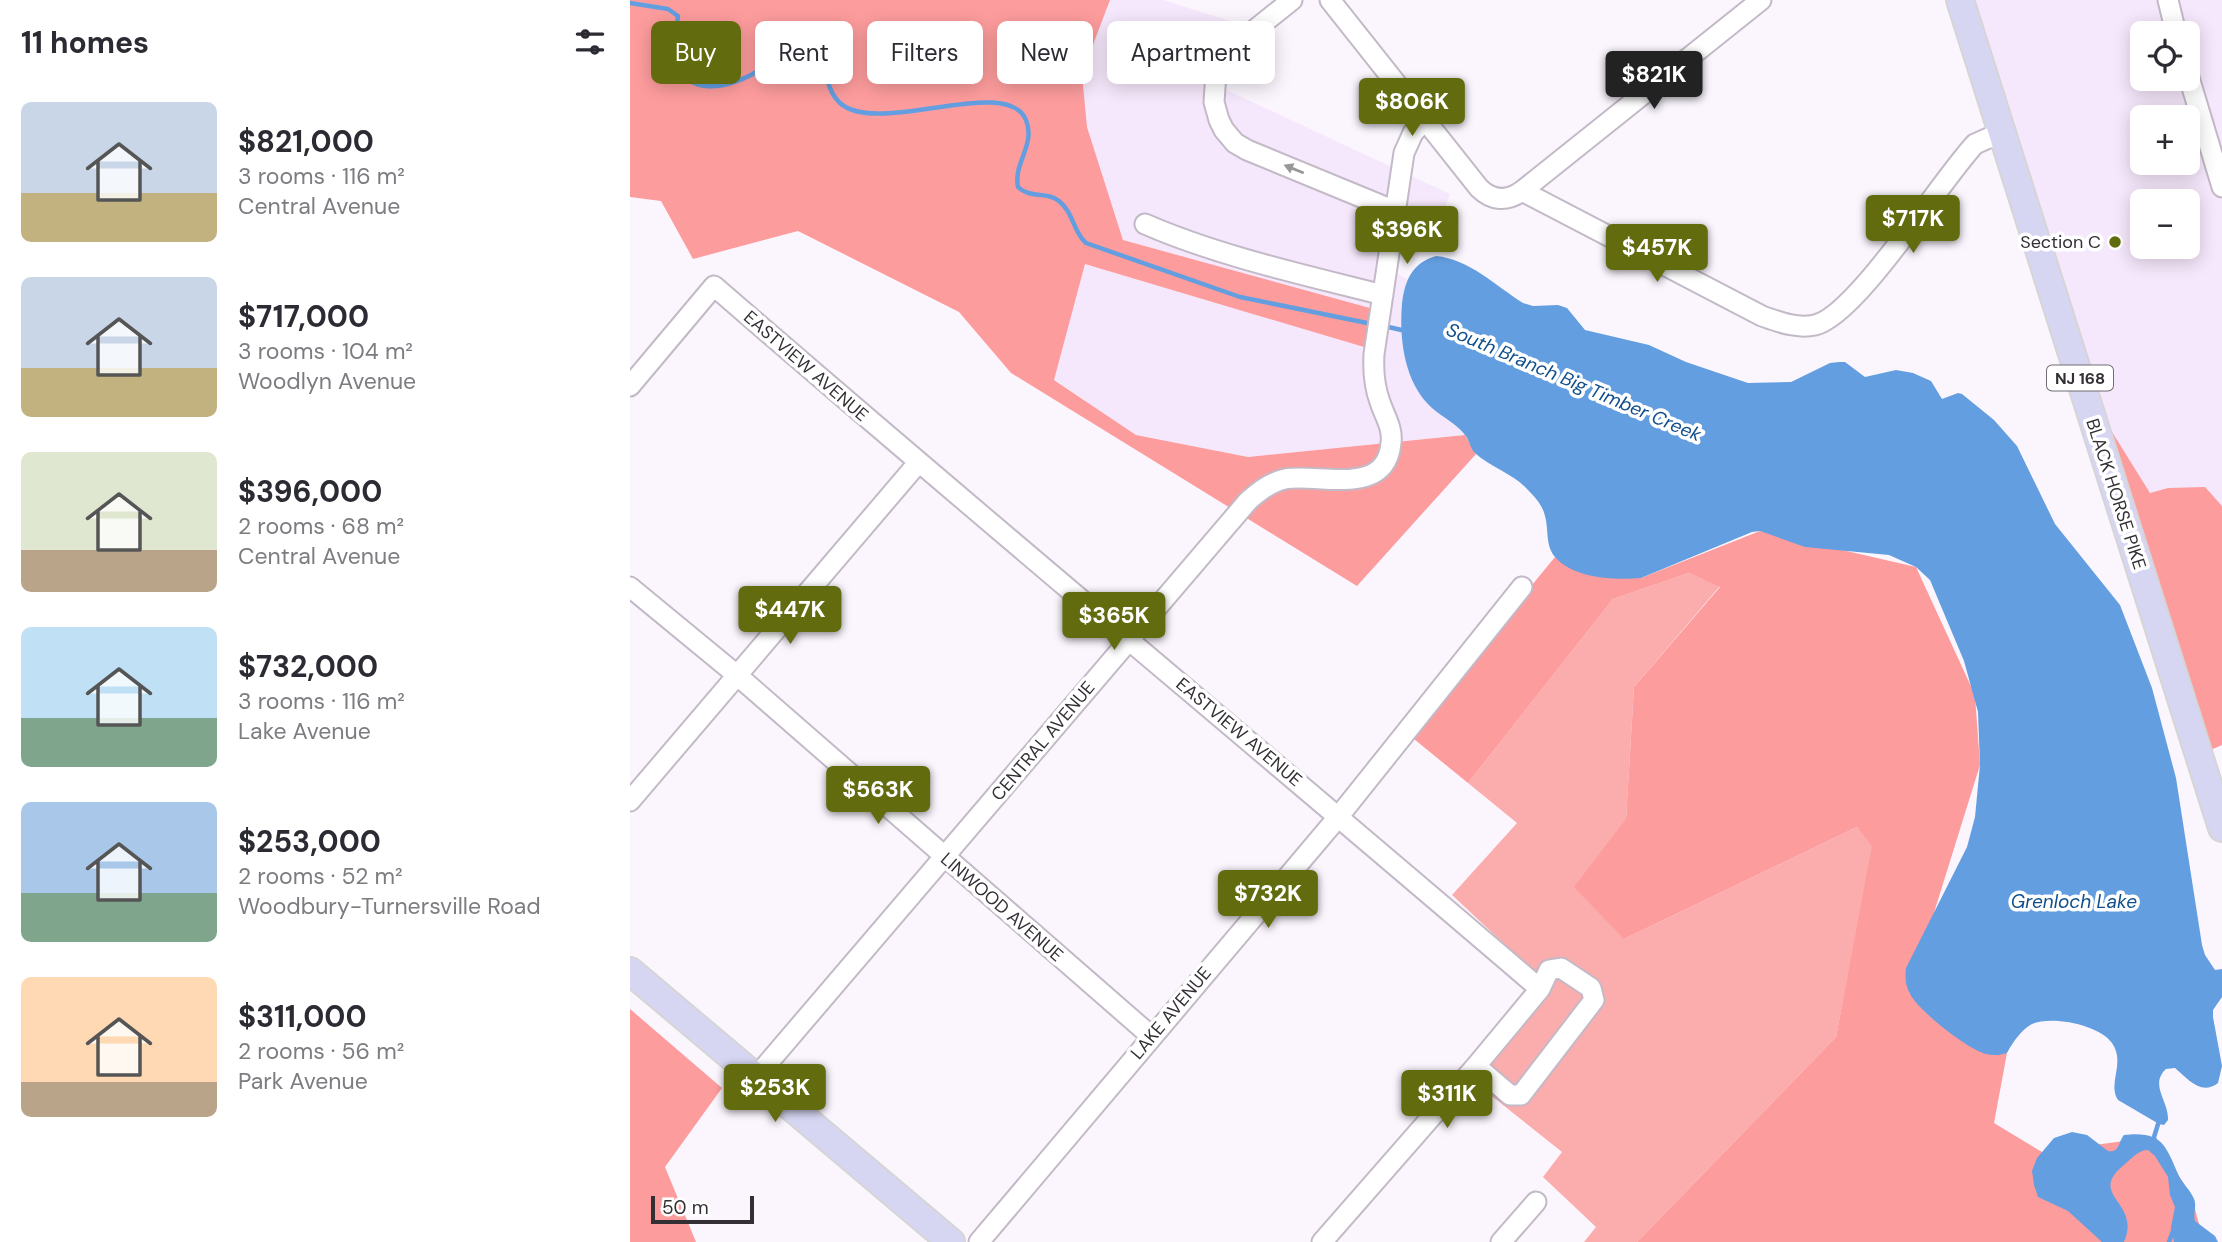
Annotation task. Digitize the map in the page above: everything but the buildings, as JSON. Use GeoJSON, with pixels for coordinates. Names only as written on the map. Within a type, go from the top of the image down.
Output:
{"type":"FeatureCollection","features":[{"type":"Feature","properties":{"kind":"main road","name":"BLACK HORSE PIKE"},"geometry":{"type":"LineString","coordinates":[[1960,0],[2211,750],[2222,828]]}},
{"type":"Feature","properties":{"kind":"main road"},"geometry":{"type":"LineString","coordinates":[[630,971],[951,1242]]}},
{"type":"Feature","properties":{"kind":"street"},"geometry":{"type":"LineString","coordinates":[[1292,0],[1222,56],[1216,73],[1214,102],[1224,131],[1247,150],[1395,211]]}},
{"type":"Feature","properties":{"kind":"street"},"geometry":{"type":"LineString","coordinates":[[1330,0],[1485,194],[1499,199],[1515,196],[1522,191],[1761,0]]}},
{"type":"Feature","properties":{"kind":"street"},"geometry":{"type":"LineString","coordinates":[[2168,0],[2173,21]]}},
{"type":"Feature","properties":{"kind":"street"},"geometry":{"type":"LineString","coordinates":[[2193,91],[2222,187]]}},
{"type":"Feature","properties":{"kind":"street","name":"CENTRAL AVENUE"},"geometry":{"type":"LineString","coordinates":[[756,1077],[1200,554],[1261,490],[1286,479],[1350,481],[1381,467],[1388,458],[1390,427],[1379,401],[1373,376],[1404,153],[1413,133],[1424,121]]}},
{"type":"Feature","properties":{"kind":"street"},"geometry":{"type":"LineString","coordinates":[[1522,191],[1762,316],[1791,325],[1806,326],[1827,321],[1843,308],[1866,284],[1970,150],[1984,139],[2002,132]]}},
{"type":"Feature","properties":{"kind":"street"},"geometry":{"type":"LineString","coordinates":[[1145,223],[1171,235],[1303,275],[1383,295]]}},
{"type":"Feature","properties":{"kind":"street","name":"EASTVIEW AVENUE"},"geometry":{"type":"LineString","coordinates":[[630,386],[714,286],[918,463],[1339,816],[1539,989]]}},
{"type":"Feature","properties":{"kind":"street"},"geometry":{"type":"LineString","coordinates":[[630,801],[918,463]]}},
{"type":"Feature","properties":{"kind":"street","name":"LINWOOD AVENUE"},"geometry":{"type":"LineString","coordinates":[[630,587],[738,676],[1151,1036]]}},
{"type":"Feature","properties":{"kind":"street","name":"LAKE AVENUE"},"geometry":{"type":"LineString","coordinates":[[979,1242],[1339,816],[1522,587]]}},
{"type":"Feature","properties":{"kind":"street"},"geometry":{"type":"LineString","coordinates":[[1322,1242],[1476,1066],[1539,989],[1549,970],[1561,968],[1591,988],[1594,1000],[1521,1095],[1510,1095],[1476,1066]]}},
{"type":"Feature","properties":{"kind":"street"},"geometry":{"type":"LineString","coordinates":[[1501,1242],[1536,1202]]}},
{"type":"Feature","properties":{"kind":"shaded area"},"geometry":{"type":"Polygon","coordinates":[[[630,0],[1110,0],[1093,45],[1093,21],[997,21],[997,84],[1083,84],[1087,127],[1123,240],[1370,308],[1364,347],[1085,264],[1054,380],[1136,435],[1248,457],[1465,435],[1476,454],[1357,586],[1011,373],[959,312],[798,231],[693,259],[661,201],[630,197],[630,0]]]}},
{"type":"Feature","properties":{"kind":"shaded area"},"geometry":{"type":"Polygon","coordinates":[[[1110,0],[1163,0],[1231,21],[1107,21],[1107,84],[1221,84],[1220,87],[1450,194],[1440,220],[1392,225],[1387,268],[1407,279],[1417,388],[1465,435],[1248,457],[1136,435],[1054,379],[1085,263],[1363,346],[1370,308],[1123,240],[1087,127],[1083,84],[1093,84],[1093,45],[1110,0]]]}},
{"type":"Feature","properties":{"kind":"shaded area"},"geometry":{"type":"Polygon","coordinates":[[[1960,0],[2222,0],[2222,745],[2199,755],[1960,0]]]}},
{"type":"Feature","properties":{"kind":"shaded area"},"geometry":{"type":"Polygon","coordinates":[[[2081,382],[2150,493],[2168,488],[2205,487],[2222,506],[2222,745],[2199,755],[2081,382]]]}},
{"type":"Feature","properties":{"kind":"shaded area"},"geometry":{"type":"Polygon","coordinates":[[[1760,531],[1916,567],[1975,695],[1980,765],[1909,993],[2007,1053],[1994,1123],[2042,1152],[2154,1137],[2191,1195],[2204,1242],[1637,1242],[1836,1037],[1872,846],[1857,827],[1624,939],[1574,887],[1626,819],[1634,687],[1720,587],[1689,573],[1613,599],[1468,783],[1409,735],[1555,557],[1641,578],[1760,531]]]}},
{"type":"Feature","properties":{"kind":"shaded area"},"geometry":{"type":"Polygon","coordinates":[[[1689,573],[1720,586],[1634,687],[1626,819],[1624,939],[1857,827],[1873,846],[1836,1037],[1637,1242],[1584,1242],[1596,1227],[1543,1177],[1562,1152],[1474,1082],[1552,989],[1452,895],[1517,823],[1468,783],[1613,599],[1689,573]]]}},
{"type":"Feature","properties":{"kind":"shaded area"},"geometry":{"type":"Polygon","coordinates":[[[630,1009],[722,1088],[665,1167],[696,1242],[630,1242],[630,1009]]]}},
{"type":"Feature","properties":{"kind":"water","name":"Grenloch Lake"},"geometry":{"type":"Polygon","coordinates":[[[1436,256],[1460,262],[1523,303],[1567,308],[1585,330],[1649,345],[1686,362],[1748,383],[1791,382],[1830,363],[1845,362],[1865,377],[1896,370],[1913,373],[1931,381],[1942,399],[1962,394],[1994,420],[2017,446],[2055,524],[2120,605],[2152,688],[2176,778],[2202,945],[2215,970],[2222,969],[2222,997],[2213,1010],[2222,1066],[2218,1083],[2212,1087],[2200,1087],[2175,1068],[2166,1069],[2161,1075],[2159,1087],[2168,1120],[2164,1125],[2159,1124],[2118,1100],[2114,1087],[2116,1051],[2112,1043],[2097,1031],[2075,1023],[2041,1021],[2024,1030],[2007,1053],[1991,1055],[1967,1045],[1923,1010],[1908,991],[1906,968],[1967,847],[1975,817],[1980,765],[1978,712],[1964,661],[1930,580],[1916,567],[1889,555],[1805,547],[1760,531],[1641,578],[1595,576],[1573,570],[1563,564],[1550,548],[1541,505],[1516,479],[1475,453],[1462,431],[1423,398],[1409,373],[1401,331],[1403,295],[1415,268],[1436,256]]]}},
{"type":"Feature","properties":{"kind":"water"},"geometry":{"type":"Polygon","coordinates":[[[2072,1132],[2087,1135],[2108,1151],[2117,1149],[2124,1135],[2147,1135],[2161,1142],[2194,1199],[2195,1221],[2215,1236],[2218,1242],[2174,1242],[2171,1227],[2175,1207],[2170,1195],[2168,1177],[2148,1150],[2139,1153],[2125,1164],[2114,1175],[2110,1184],[2126,1217],[2128,1228],[2124,1242],[2102,1242],[2068,1211],[2038,1197],[2032,1171],[2037,1158],[2054,1138],[2072,1132]]]}},
{"type":"Feature","properties":{"kind":"waterway","name":"South Branch Big Timber Creek"},"geometry":{"type":"LineString","coordinates":[[630,3],[668,9],[678,16],[675,53],[679,67],[685,77],[704,86],[740,80],[783,54],[809,50],[822,59],[830,88],[836,98],[858,112],[882,114],[969,103],[994,103],[1014,107],[1026,120],[1028,129],[1027,146],[1017,178],[1018,187],[1028,193],[1049,196],[1059,201],[1068,211],[1086,243],[1240,297],[1372,324]]}},
{"type":"Feature","properties":{"kind":"waterway","name":"South Branch Big Timber Creek"},"geometry":{"type":"LineString","coordinates":[[1384,326],[1406,331]]}},
{"type":"Feature","properties":{"kind":"waterway"},"geometry":{"type":"LineString","coordinates":[[2155,1142],[2159,1121]]}},
{"type":"Feature","properties":{"kind":"waterway"},"geometry":{"type":"LineString","coordinates":[[2169,1242],[2174,1228]]}},
{"type":"Feature","properties":{"kind":"place","name":"Section C"},"geometry":{"type":"Point","coordinates":[2115,242]}}]}
